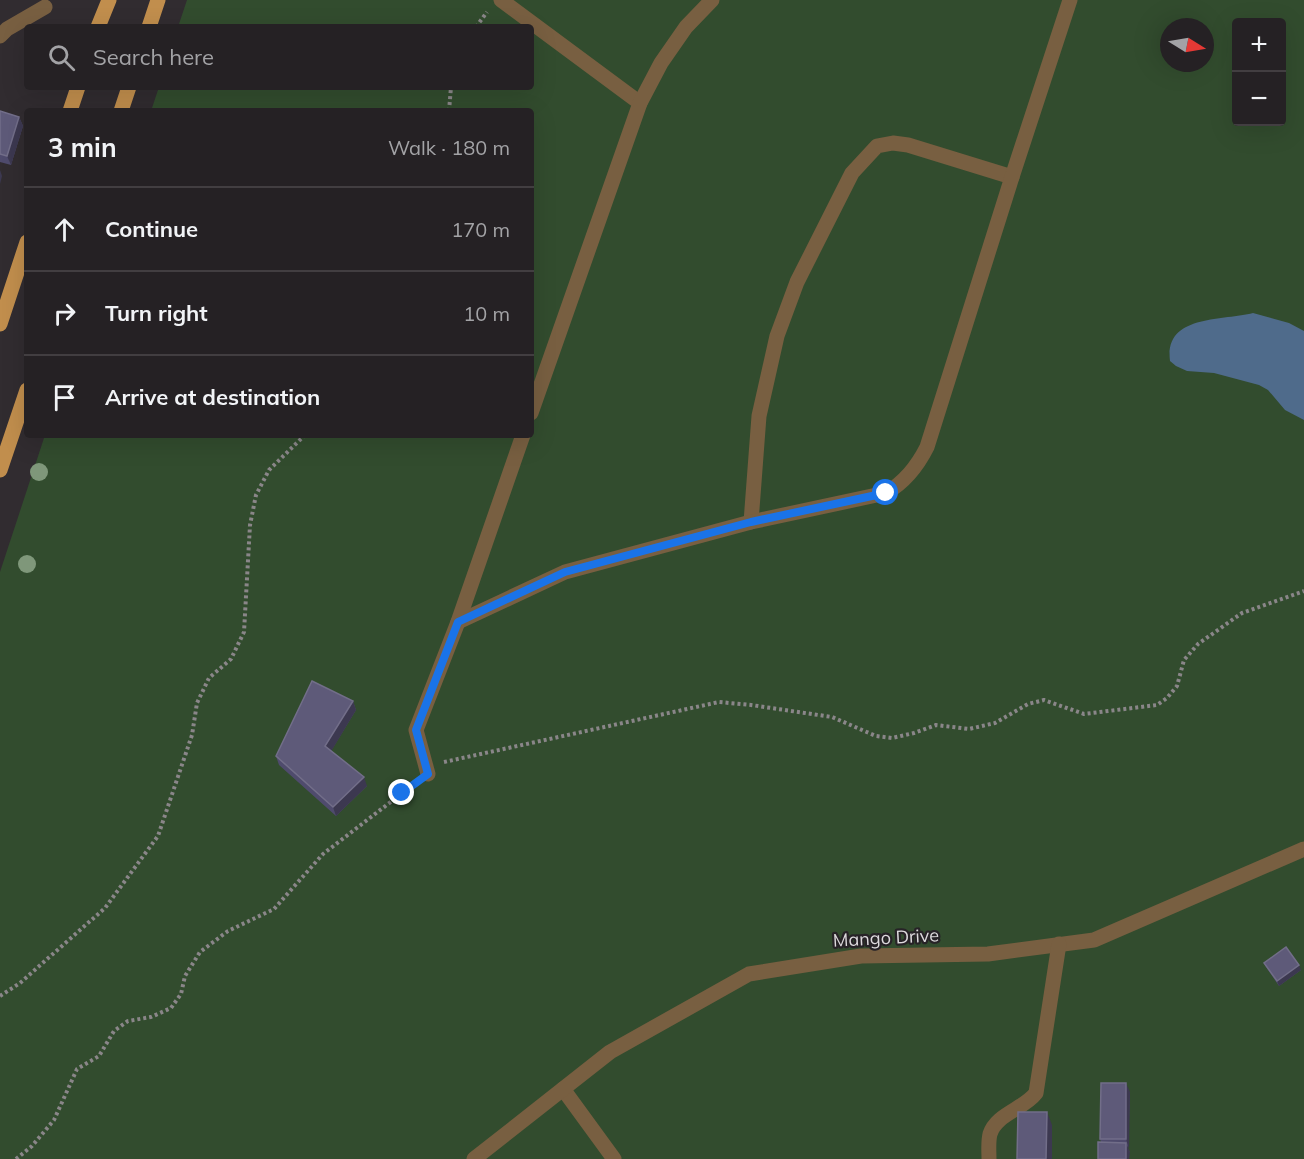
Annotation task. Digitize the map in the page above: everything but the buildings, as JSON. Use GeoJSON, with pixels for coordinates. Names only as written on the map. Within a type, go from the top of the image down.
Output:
{"type":"FeatureCollection","features":[{"type":"Feature","properties":{"kind":"main road"},"geometry":{"type":"LineString","coordinates":[[99,24],[109,0]]}},
{"type":"Feature","properties":{"kind":"main road"},"geometry":{"type":"LineString","coordinates":[[150,24],[158,0]]}},
{"type":"Feature","properties":{"kind":"main road"},"geometry":{"type":"LineString","coordinates":[[71,108],[77,90]]}},
{"type":"Feature","properties":{"kind":"main road"},"geometry":{"type":"LineString","coordinates":[[122,108],[128,90]]}},
{"type":"Feature","properties":{"kind":"main road"},"geometry":{"type":"LineString","coordinates":[[0,324],[24,251]]}},
{"type":"Feature","properties":{"kind":"main road"},"geometry":{"type":"LineString","coordinates":[[0,470],[24,399]]}},
{"type":"Feature","properties":{"kind":"street"},"geometry":{"type":"LineString","coordinates":[[501,0],[533,24]]}},
{"type":"Feature","properties":{"kind":"street"},"geometry":{"type":"LineString","coordinates":[[534,404],[640,103],[661,63],[686,27],[712,0]]}},
{"type":"Feature","properties":{"kind":"street"},"geometry":{"type":"LineString","coordinates":[[458,622],[565,572],[751,522],[886,493],[898,486],[920,462],[927,447],[1070,0]]}},
{"type":"Feature","properties":{"kind":"street"},"geometry":{"type":"LineString","coordinates":[[0,36],[7,29],[45,7]]}},
{"type":"Feature","properties":{"kind":"street"},"geometry":{"type":"LineString","coordinates":[[534,24],[640,103]]}},
{"type":"Feature","properties":{"kind":"street"},"geometry":{"type":"LineString","coordinates":[[751,522],[759,416],[777,336],[797,282],[852,172],[877,146],[893,143],[908,145],[1012,177]]}},
{"type":"Feature","properties":{"kind":"street"},"geometry":{"type":"LineString","coordinates":[[428,774],[416,730],[458,622],[522,438]]}},
{"type":"Feature","properties":{"kind":"street","name":"Mango Drive"},"geometry":{"type":"LineString","coordinates":[[474,1159],[610,1052],[749,974],[861,956],[988,954],[1094,940],[1304,849]]}},
{"type":"Feature","properties":{"kind":"street"},"geometry":{"type":"LineString","coordinates":[[989,1159],[990,1133],[1002,1117],[1030,1101],[1036,1093],[1059,945]]}},
{"type":"Feature","properties":{"kind":"street"},"geometry":{"type":"LineString","coordinates":[[563,1089],[614,1159]]}},
{"type":"Feature","properties":{"kind":"path"},"geometry":{"type":"LineString","coordinates":[[449,108],[451,90]]}},
{"type":"Feature","properties":{"kind":"path"},"geometry":{"type":"LineString","coordinates":[[0,996],[20,983],[105,908],[158,836],[192,735],[197,703],[209,678],[231,659],[244,632],[250,525],[256,495],[269,470],[302,438]]}},
{"type":"Feature","properties":{"kind":"path"},"geometry":{"type":"LineString","coordinates":[[16,1159],[32,1146],[54,1120],[77,1069],[99,1056],[114,1031],[128,1021],[151,1017],[171,1008],[181,994],[185,976],[200,952],[228,931],[274,909],[323,854],[444,762],[719,702],[832,717],[876,736],[892,738],[936,725],[969,729],[995,723],[1028,704],[1044,700],[1084,714],[1157,705],[1167,698],[1177,686],[1184,660],[1198,644],[1242,613],[1304,591]]}},
{"type":"Feature","properties":{"kind":"green space"},"geometry":{"type":"Polygon","coordinates":[[[187,0],[1304,0],[1304,1159],[0,1159],[0,572],[44,438],[534,438],[534,108],[152,108],[158,90],[534,90],[534,24],[179,24],[187,0]]]}},
{"type":"Feature","properties":{"kind":"water"},"geometry":{"type":"Polygon","coordinates":[[[1253,313],[1289,323],[1304,331],[1304,420],[1285,410],[1268,390],[1259,385],[1214,373],[1187,371],[1170,361],[1171,346],[1176,335],[1186,327],[1212,319],[1253,313]]]}},
{"type":"Feature","properties":{"kind":"route"},"geometry":{"type":"LineString","coordinates":[[402,793],[428,774],[416,730],[458,622],[565,572],[751,522],[886,493]]}}]}
